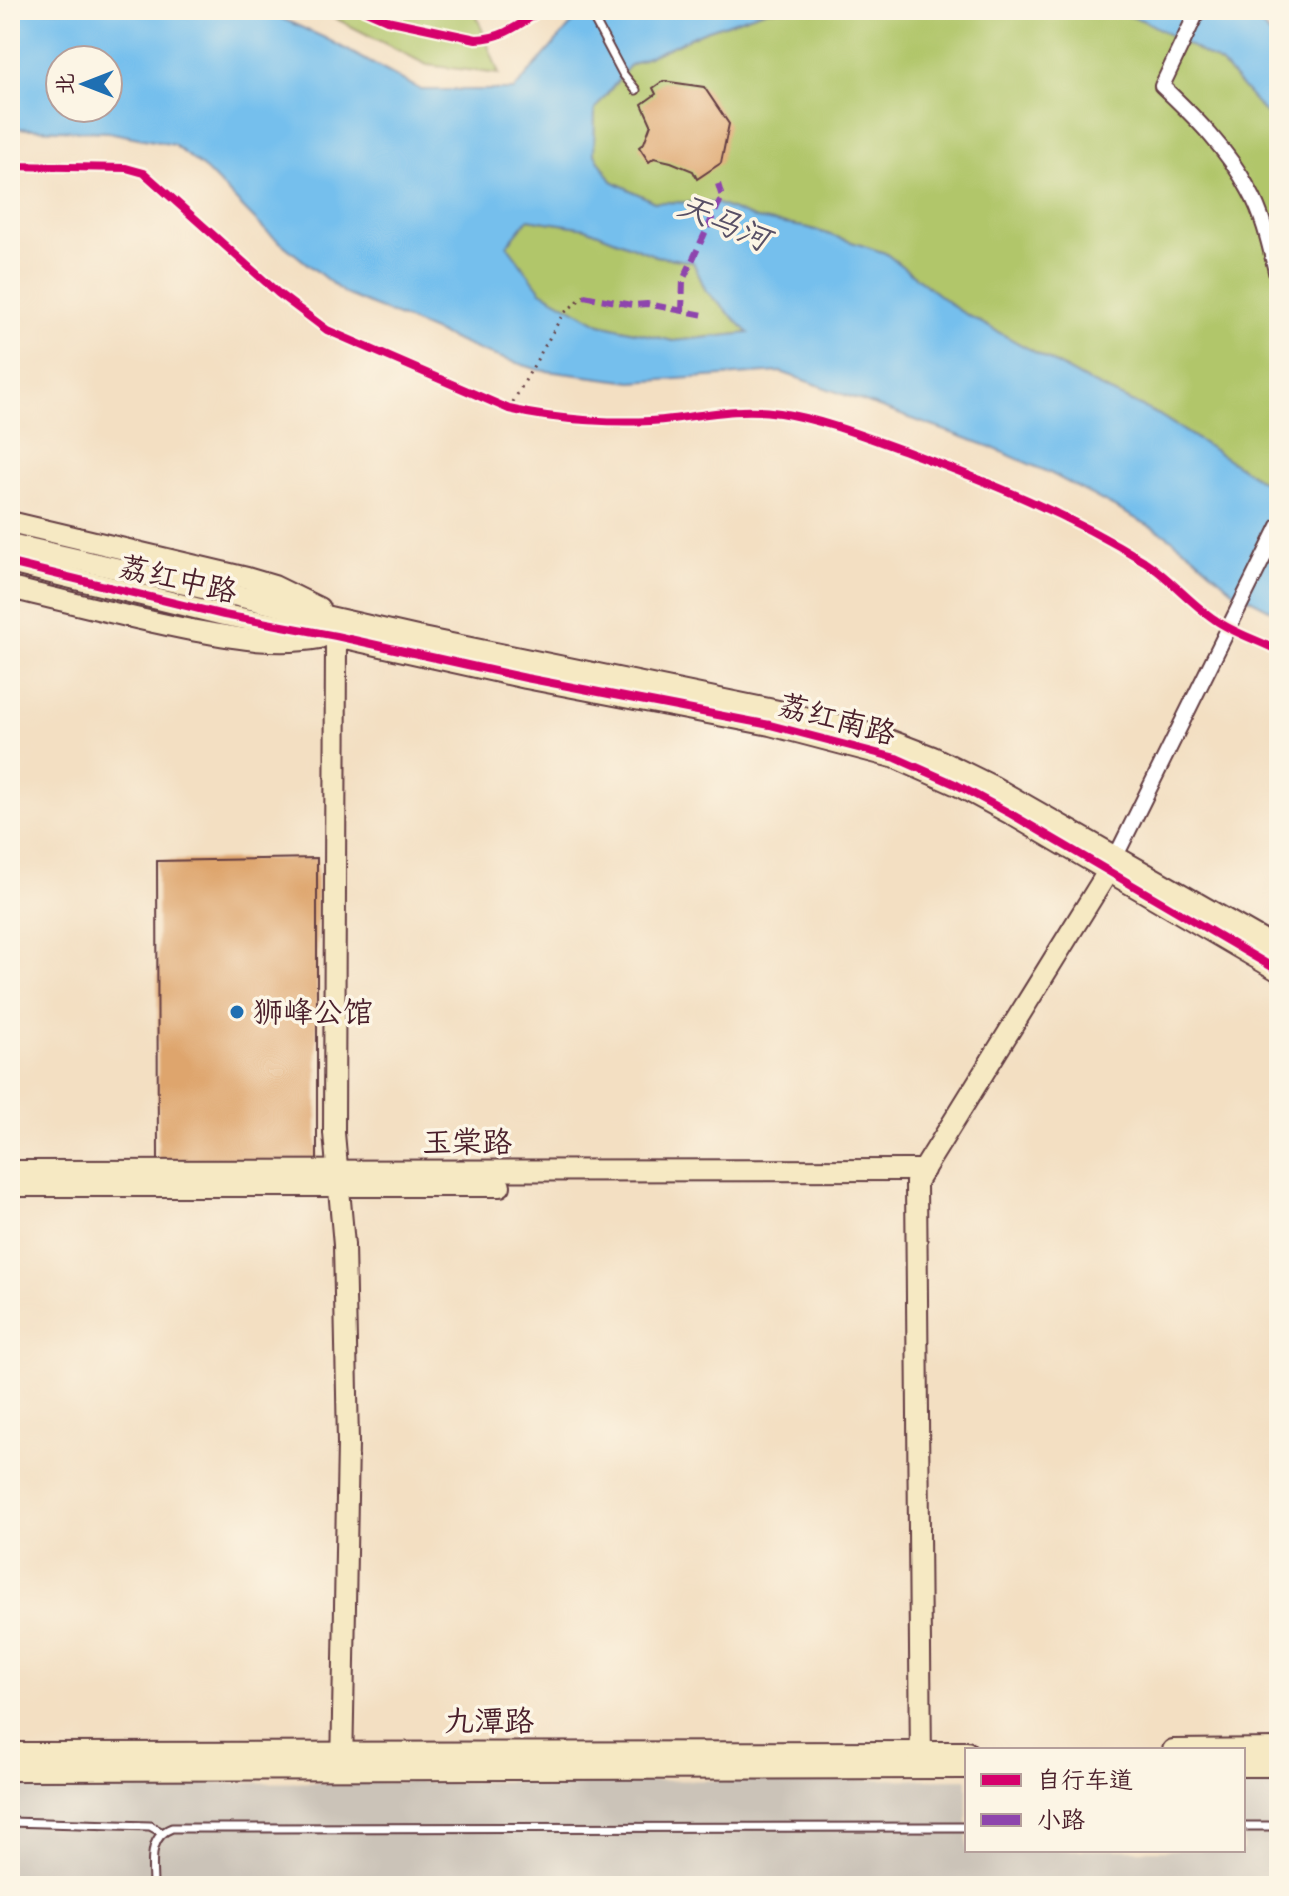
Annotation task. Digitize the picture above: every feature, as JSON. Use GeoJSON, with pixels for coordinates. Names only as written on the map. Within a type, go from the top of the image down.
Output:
{"type":"FeatureCollection","features":[{"type":"Feature","properties":{"kind":"street"},"geometry":{"type":"LineString","coordinates":[[1198,10],[1162,86],[1207,130],[1250,191],[1263,223],[1279,284]]}},
{"type":"Feature","properties":{"kind":"street"},"geometry":{"type":"LineString","coordinates":[[10,522],[247,578],[294,594],[336,627]]}},
{"type":"Feature","properties":{"kind":"street"},"geometry":{"type":"LineString","coordinates":[[921,1761],[920,1176],[1112,863],[1279,526]]}},
{"type":"Feature","properties":{"kind":"street","name":"荔红中路"},"geometry":{"type":"LineString","coordinates":[[10,544],[336,627]]}},
{"type":"Feature","properties":{"kind":"street","name":"荔红中路"},"geometry":{"type":"LineString","coordinates":[[10,563],[224,615],[336,627]]}},
{"type":"Feature","properties":{"kind":"street"},"geometry":{"type":"LineString","coordinates":[[10,588],[154,623],[254,641],[296,642],[336,627]]}},
{"type":"Feature","properties":{"kind":"street"},"geometry":{"type":"LineString","coordinates":[[336,627],[334,1133],[345,1259],[348,1402],[342,1760]]}},
{"type":"Feature","properties":{"kind":"street","name":"荔红南路"},"geometry":{"type":"LineString","coordinates":[[336,627],[526,678],[770,725],[868,749],[922,768],[957,785],[1279,950]]}},
{"type":"Feature","properties":{"kind":"street","name":"荔红南路"},"geometry":{"type":"LineString","coordinates":[[1112,863],[1279,971]]}},
{"type":"Feature","properties":{"kind":"street","name":"玉棠路"},"geometry":{"type":"LineString","coordinates":[[10,1171],[338,1180]]}},
{"type":"Feature","properties":{"kind":"street","name":"玉棠路"},"geometry":{"type":"LineString","coordinates":[[10,1186],[920,1176]]}},
{"type":"Feature","properties":{"kind":"street"},"geometry":{"type":"LineString","coordinates":[[1245,1749],[1279,1749]]}},
{"type":"Feature","properties":{"kind":"street","name":"九潭路"},"geometry":{"type":"LineString","coordinates":[[921,1761],[965,1752]]}},
{"type":"Feature","properties":{"kind":"street","name":"九潭路"},"geometry":{"type":"LineString","coordinates":[[10,1753],[342,1760],[921,1761],[965,1768]]}},
{"type":"Feature","properties":{"kind":"street","name":"九潭路"},"geometry":{"type":"LineString","coordinates":[[10,1770],[342,1760]]}},
{"type":"Feature","properties":{"kind":"street"},"geometry":{"type":"LineString","coordinates":[[1245,1766],[1279,1766]]}},
{"type":"Feature","properties":{"kind":"lane"},"geometry":{"type":"LineString","coordinates":[[589,10],[623,74],[636,90]]}},
{"type":"Feature","properties":{"kind":"lane"},"geometry":{"type":"LineString","coordinates":[[12,1822],[150,1826],[161,1832]]}},
{"type":"Feature","properties":{"kind":"lane"},"geometry":{"type":"LineString","coordinates":[[1245,1826],[1279,1826]]}},
{"type":"Feature","properties":{"kind":"lane"},"geometry":{"type":"LineString","coordinates":[[153,1886],[155,1840],[161,1832],[172,1828],[965,1827]]}},
{"type":"Feature","properties":{"kind":"path"},"geometry":{"type":"LineString","coordinates":[[509,409],[563,314],[584,296]]}},
{"type":"Feature","properties":{"kind":"path"},"geometry":{"type":"LineString","coordinates":[[498,404],[522,413]]}},
{"type":"Feature","properties":{"kind":"shaded area"},"geometry":{"type":"Polygon","coordinates":[[[1245,1777],[1279,1777],[1279,1886],[10,1886],[10,1784],[965,1779],[965,1852],[1245,1852],[1245,1777]]]}},
{"type":"Feature","properties":{"kind":"green space"},"geometry":{"type":"Polygon","coordinates":[[[319,10],[451,10],[476,14],[499,74],[427,65],[319,10]]]}},
{"type":"Feature","properties":{"kind":"green space"},"geometry":{"type":"Polygon","coordinates":[[[767,10],[1110,10],[1145,21],[1222,64],[1279,129],[1279,492],[1159,415],[1089,382],[958,310],[885,253],[809,228],[756,219],[715,203],[654,202],[612,181],[594,153],[595,109],[630,65],[703,32],[767,10]]]}},
{"type":"Feature","properties":{"kind":"green space"},"geometry":{"type":"Polygon","coordinates":[[[528,219],[586,228],[656,256],[693,262],[706,291],[750,333],[673,341],[600,324],[541,291],[506,245],[528,219]]]}},
{"type":"Feature","properties":{"kind":"water","name":"天马河"},"geometry":{"type":"Polygon","coordinates":[[[10,10],[263,10],[325,38],[421,90],[514,90],[584,10],[767,10],[703,32],[630,65],[595,109],[594,153],[612,181],[654,202],[715,203],[756,219],[809,228],[885,253],[958,310],[1089,382],[1159,415],[1279,492],[1279,614],[1234,591],[1165,534],[1052,474],[988,446],[781,372],[632,382],[539,370],[483,352],[345,294],[265,230],[207,171],[174,145],[108,132],[10,128],[10,10]],[[528,219],[507,245],[541,291],[600,324],[673,341],[749,333],[706,291],[693,262],[656,256],[586,228],[528,219]]]}},
{"type":"Feature","properties":{"kind":"water"},"geometry":{"type":"Polygon","coordinates":[[[1110,10],[1245,10],[1279,43],[1279,129],[1222,64],[1145,21],[1110,10]]]}},
{"type":"Feature","properties":{"kind":"building"},"geometry":{"type":"Polygon","coordinates":[[[663,81],[704,87],[729,124],[721,163],[697,179],[693,171],[671,162],[654,158],[649,162],[639,147],[644,143],[651,124],[642,104],[656,94],[653,88],[663,81]]]}},
{"type":"Feature","properties":{"kind":"building","name":"狮峰公馆"},"geometry":{"type":"Polygon","coordinates":[[[317,858],[317,1165],[158,1163],[157,861],[317,858]]]}},
{"type":"Feature","properties":{"kind":"marked path"},"geometry":{"type":"LineString","coordinates":[[682,312],[683,280],[722,197],[718,184]]}},
{"type":"Feature","properties":{"kind":"marked path"},"geometry":{"type":"LineString","coordinates":[[584,296],[704,315]]}},
{"type":"Feature","properties":{"kind":"cycle path"},"geometry":{"type":"LineString","coordinates":[[364,10],[387,20],[476,39],[503,34],[542,10]]}},
{"type":"Feature","properties":{"kind":"cycle path"},"geometry":{"type":"LineString","coordinates":[[10,166],[126,168],[144,173],[278,293],[327,330],[509,409],[547,416],[612,421],[653,421],[713,413],[766,411],[813,420],[938,463],[1029,500],[1116,544],[1144,561],[1221,624],[1279,651]]}},
{"type":"Feature","properties":{"kind":"cycle path"},"geometry":{"type":"LineString","coordinates":[[10,563],[224,615],[770,725],[896,758],[957,785],[1011,814],[1279,971]]}},
{"type":"Feature","properties":{"kind":"place","name":"狮峰公馆"},"geometry":{"type":"Point","coordinates":[237,1012]}}]}
